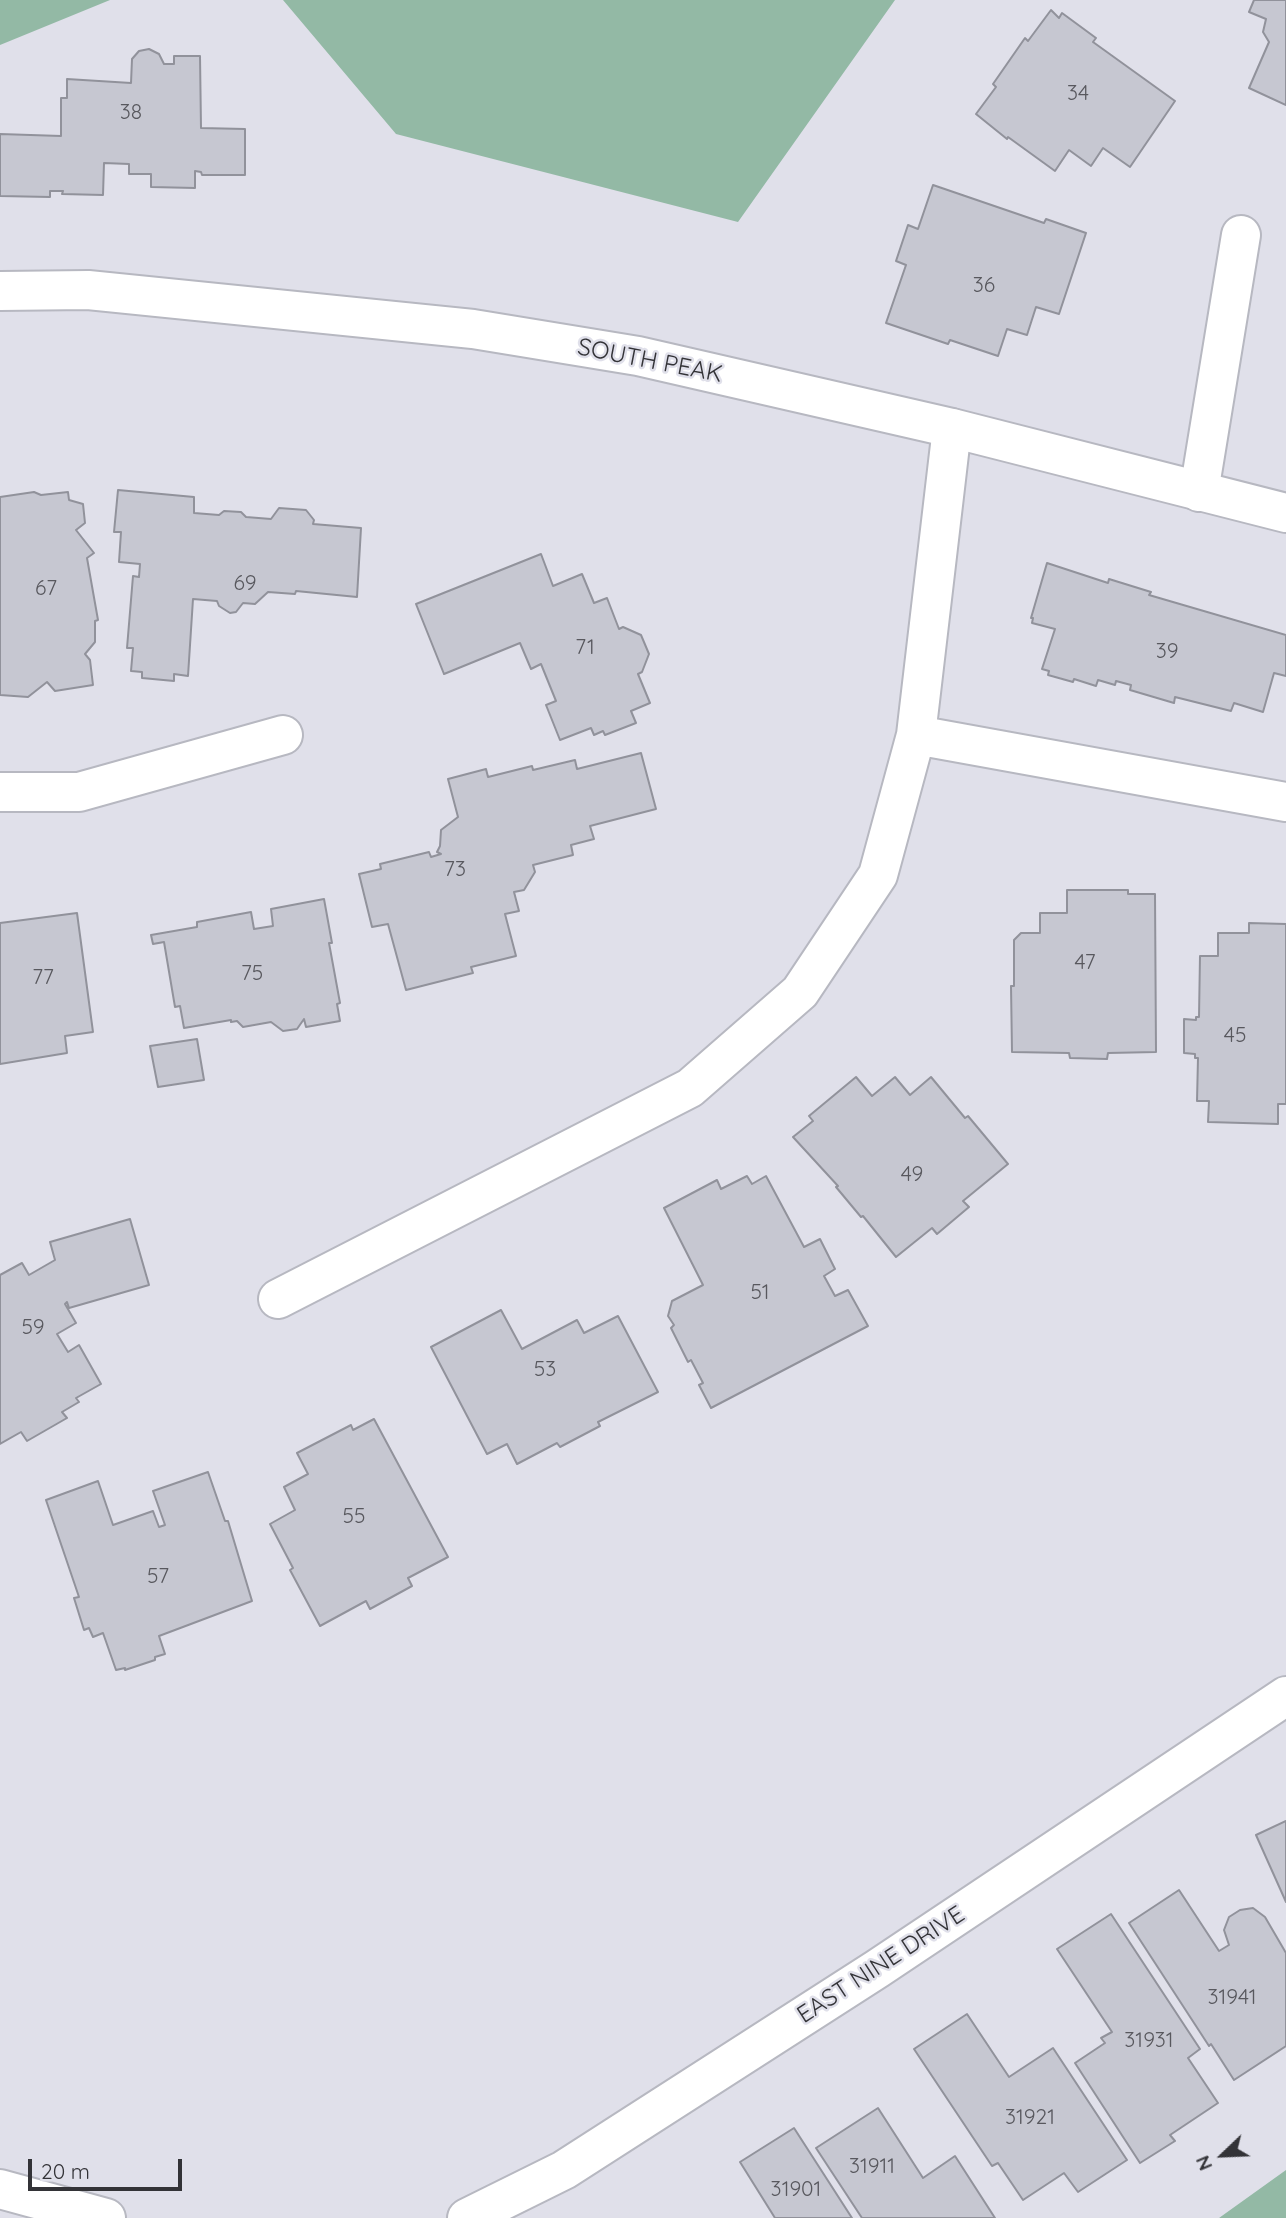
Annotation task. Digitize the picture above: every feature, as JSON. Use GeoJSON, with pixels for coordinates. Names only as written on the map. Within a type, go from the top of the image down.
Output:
{"type":"FeatureCollection","features":[{"type":"Feature","properties":{"kind":"street"},"geometry":{"type":"LineString","coordinates":[[1199,492],[1241,235]]}},
{"type":"Feature","properties":{"kind":"street","name":"SOUTH PEAK"},"geometry":{"type":"LineString","coordinates":[[0,291],[88,290],[473,329],[638,356],[952,428],[1286,513]]}},
{"type":"Feature","properties":{"kind":"street"},"geometry":{"type":"LineString","coordinates":[[278,1299],[690,1088],[800,992],[878,875],[916,735],[952,428]]}},
{"type":"Feature","properties":{"kind":"street"},"geometry":{"type":"LineString","coordinates":[[0,792],[79,792],[283,735]]}},
{"type":"Feature","properties":{"kind":"street"},"geometry":{"type":"LineString","coordinates":[[916,735],[1286,802]]}},
{"type":"Feature","properties":{"kind":"street","name":"EAST NINE DRIVE"},"geometry":{"type":"LineString","coordinates":[[467,2218],[564,2170],[877,1969],[1286,1696]]}},
{"type":"Feature","properties":{"kind":"street"},"geometry":{"type":"LineString","coordinates":[[0,2189],[106,2218]]}},
{"type":"Feature","properties":{"kind":"green space"},"geometry":{"type":"Polygon","coordinates":[[[0,0],[110,0],[0,45],[0,0]]]}},
{"type":"Feature","properties":{"kind":"green space"},"geometry":{"type":"Polygon","coordinates":[[[283,0],[895,0],[738,222],[396,134],[283,0]]]}},
{"type":"Feature","properties":{"kind":"green space"},"geometry":{"type":"Polygon","coordinates":[[[1286,2170],[1286,2218],[1219,2218],[1286,2170]]]}},
{"type":"Feature","properties":{"kind":"building"},"geometry":{"type":"Polygon","coordinates":[[[1254,0],[1286,0],[1286,105],[1249,88],[1269,42],[1263,32],[1266,19],[1249,12],[1254,0]]]}},
{"type":"Feature","properties":{"kind":"building"},"geometry":{"type":"Polygon","coordinates":[[[1051,10],[1059,18],[1062,13],[1096,38],[1093,42],[1175,101],[1130,167],[1103,148],[1091,166],[1069,150],[1055,171],[1008,137],[1007,139],[976,114],[996,87],[993,84],[1025,38],[1028,41],[1051,10]]]}},
{"type":"Feature","properties":{"kind":"building"},"geometry":{"type":"Polygon","coordinates":[[[149,49],[159,54],[164,64],[174,64],[174,56],[200,56],[201,128],[245,129],[245,175],[202,175],[201,172],[195,171],[195,188],[151,187],[151,174],[129,174],[129,164],[104,163],[103,195],[50,191],[50,197],[0,196],[0,134],[61,136],[61,98],[67,98],[67,79],[131,83],[132,59],[139,51],[149,49]]]}},
{"type":"Feature","properties":{"kind":"building"},"geometry":{"type":"Polygon","coordinates":[[[933,185],[1044,223],[1046,219],[1086,233],[1059,314],[1036,307],[1027,335],[1007,329],[998,356],[950,340],[948,344],[886,323],[906,265],[896,261],[908,225],[918,229],[933,185]]]}},
{"type":"Feature","properties":{"kind":"building"},"geometry":{"type":"Polygon","coordinates":[[[118,490],[194,497],[194,513],[219,515],[224,511],[241,512],[246,517],[271,519],[279,508],[306,510],[314,520],[313,524],[361,528],[357,597],[296,591],[295,594],[268,592],[255,604],[243,603],[236,612],[230,613],[219,606],[217,601],[193,599],[188,676],[174,674],[174,681],[142,678],[142,672],[131,671],[133,648],[127,648],[133,576],[139,577],[140,564],[119,562],[121,532],[114,532],[118,490]]]}},
{"type":"Feature","properties":{"kind":"building"},"geometry":{"type":"Polygon","coordinates":[[[34,492],[41,495],[68,492],[69,500],[83,504],[85,523],[76,530],[94,553],[87,558],[98,620],[95,621],[95,642],[85,654],[90,660],[93,685],[55,691],[47,682],[28,697],[0,695],[0,497],[34,492]]]}},
{"type":"Feature","properties":{"kind":"building"},"geometry":{"type":"Polygon","coordinates":[[[541,554],[553,586],[582,574],[594,603],[607,598],[619,629],[623,627],[641,635],[649,654],[642,672],[638,674],[650,703],[631,711],[636,723],[605,735],[603,731],[594,735],[591,728],[560,740],[546,705],[556,701],[541,664],[531,669],[520,643],[444,674],[416,604],[541,554]]]}},
{"type":"Feature","properties":{"kind":"building"},"geometry":{"type":"Polygon","coordinates":[[[1047,563],[1108,583],[1109,579],[1151,592],[1149,595],[1286,635],[1286,676],[1274,673],[1263,712],[1234,703],[1231,711],[1175,697],[1174,703],[1130,690],[1131,685],[1116,681],[1115,685],[1098,680],[1096,686],[1048,675],[1049,671],[1042,669],[1055,629],[1032,623],[1031,618],[1047,563]]]}},
{"type":"Feature","properties":{"kind":"building"},"geometry":{"type":"Polygon","coordinates":[[[641,753],[656,809],[590,826],[594,839],[571,845],[573,855],[533,865],[535,872],[524,890],[514,892],[519,911],[505,914],[516,956],[471,967],[473,973],[406,990],[388,924],[372,927],[359,874],[381,869],[380,864],[429,852],[431,857],[441,854],[437,852],[441,830],[458,817],[448,779],[486,769],[488,777],[532,766],[533,770],[575,760],[577,769],[641,753]]]}},
{"type":"Feature","properties":{"kind":"building"},"geometry":{"type":"Polygon","coordinates":[[[1067,890],[1128,890],[1128,894],[1155,894],[1156,1052],[1108,1053],[1107,1059],[1070,1058],[1069,1053],[1012,1052],[1011,986],[1014,986],[1014,940],[1021,933],[1040,933],[1040,913],[1067,913],[1067,890]]]}},
{"type":"Feature","properties":{"kind":"building"},"geometry":{"type":"Polygon","coordinates":[[[324,899],[340,1003],[337,1004],[340,1021],[306,1027],[304,1019],[297,1029],[283,1031],[271,1022],[243,1027],[237,1021],[231,1020],[184,1028],[180,1006],[175,1007],[164,942],[153,944],[151,935],[197,927],[197,922],[251,912],[254,929],[273,926],[271,909],[324,899]]]}},
{"type":"Feature","properties":{"kind":"building"},"geometry":{"type":"Polygon","coordinates":[[[77,913],[93,1032],[65,1036],[67,1053],[0,1064],[0,923],[77,913]]]}},
{"type":"Feature","properties":{"kind":"building"},"geometry":{"type":"Polygon","coordinates":[[[1249,923],[1286,924],[1286,1104],[1278,1104],[1278,1124],[1208,1122],[1209,1101],[1197,1101],[1198,1058],[1195,1058],[1195,1054],[1184,1053],[1184,1019],[1196,1020],[1196,1017],[1199,1017],[1200,956],[1218,956],[1218,933],[1249,933],[1249,923]]]}},
{"type":"Feature","properties":{"kind":"building"},"geometry":{"type":"Polygon","coordinates":[[[197,1039],[204,1080],[158,1087],[150,1046],[197,1039]]]}},
{"type":"Feature","properties":{"kind":"building"},"geometry":{"type":"Polygon","coordinates":[[[856,1077],[872,1096],[895,1077],[910,1095],[931,1077],[1008,1164],[963,1201],[969,1207],[937,1234],[932,1228],[896,1257],[836,1187],[838,1186],[793,1137],[813,1121],[809,1116],[856,1077]]]}},
{"type":"Feature","properties":{"kind":"building"},"geometry":{"type":"Polygon","coordinates":[[[747,1176],[752,1184],[766,1176],[804,1247],[820,1239],[835,1269],[824,1276],[835,1296],[848,1290],[868,1326],[711,1408],[699,1385],[703,1383],[691,1360],[688,1362],[668,1316],[672,1301],[703,1285],[664,1208],[717,1180],[721,1189],[747,1176]]]}},
{"type":"Feature","properties":{"kind":"building"},"geometry":{"type":"Polygon","coordinates":[[[130,1219],[149,1285],[69,1308],[67,1302],[65,1304],[76,1323],[57,1334],[68,1352],[79,1345],[101,1384],[76,1398],[79,1402],[62,1412],[67,1418],[27,1441],[21,1432],[0,1444],[0,1275],[22,1263],[29,1275],[55,1260],[50,1242],[130,1219]]]}},
{"type":"Feature","properties":{"kind":"building"},"geometry":{"type":"Polygon","coordinates":[[[501,1310],[522,1349],[577,1320],[584,1333],[618,1316],[658,1392],[598,1422],[600,1426],[560,1447],[557,1443],[517,1464],[507,1444],[487,1454],[431,1347],[501,1310]]]}},
{"type":"Feature","properties":{"kind":"building"},"geometry":{"type":"Polygon","coordinates":[[[374,1419],[448,1557],[408,1578],[412,1586],[370,1609],[366,1601],[320,1626],[290,1570],[293,1568],[270,1524],[295,1510],[284,1487],[308,1474],[297,1453],[351,1425],[353,1430],[374,1419]]]}},
{"type":"Feature","properties":{"kind":"building"},"geometry":{"type":"Polygon","coordinates":[[[208,1472],[225,1521],[228,1521],[252,1601],[159,1636],[165,1654],[125,1670],[116,1670],[103,1633],[93,1637],[89,1628],[84,1630],[74,1598],[79,1597],[46,1500],[98,1481],[113,1525],[153,1511],[159,1527],[165,1525],[153,1491],[208,1472]]]}},
{"type":"Feature","properties":{"kind":"building"},"geometry":{"type":"Polygon","coordinates":[[[1286,1821],[1286,1902],[1256,1835],[1286,1821]]]}},
{"type":"Feature","properties":{"kind":"building"},"geometry":{"type":"Polygon","coordinates":[[[1179,1890],[1219,1951],[1229,1945],[1224,1930],[1229,1917],[1240,1910],[1253,1908],[1265,1917],[1286,1953],[1286,2046],[1234,2080],[1129,1923],[1179,1890]]]}},
{"type":"Feature","properties":{"kind":"building"},"geometry":{"type":"Polygon","coordinates":[[[1111,1914],[1200,2049],[1188,2058],[1218,2103],[1170,2135],[1175,2141],[1140,2163],[1075,2063],[1105,2043],[1101,2038],[1112,2032],[1057,1949],[1111,1914]]]}},
{"type":"Feature","properties":{"kind":"building"},"geometry":{"type":"Polygon","coordinates":[[[967,2014],[1009,2077],[1053,2048],[1127,2160],[1078,2192],[1064,2173],[1023,2200],[998,2163],[992,2166],[914,2049],[967,2014]]]}},
{"type":"Feature","properties":{"kind":"building"},"geometry":{"type":"Polygon","coordinates":[[[878,2108],[923,2178],[955,2156],[995,2218],[862,2218],[816,2148],[878,2108]]]}},
{"type":"Feature","properties":{"kind":"building"},"geometry":{"type":"Polygon","coordinates":[[[794,2128],[852,2218],[775,2218],[740,2162],[794,2128]]]}}]}
